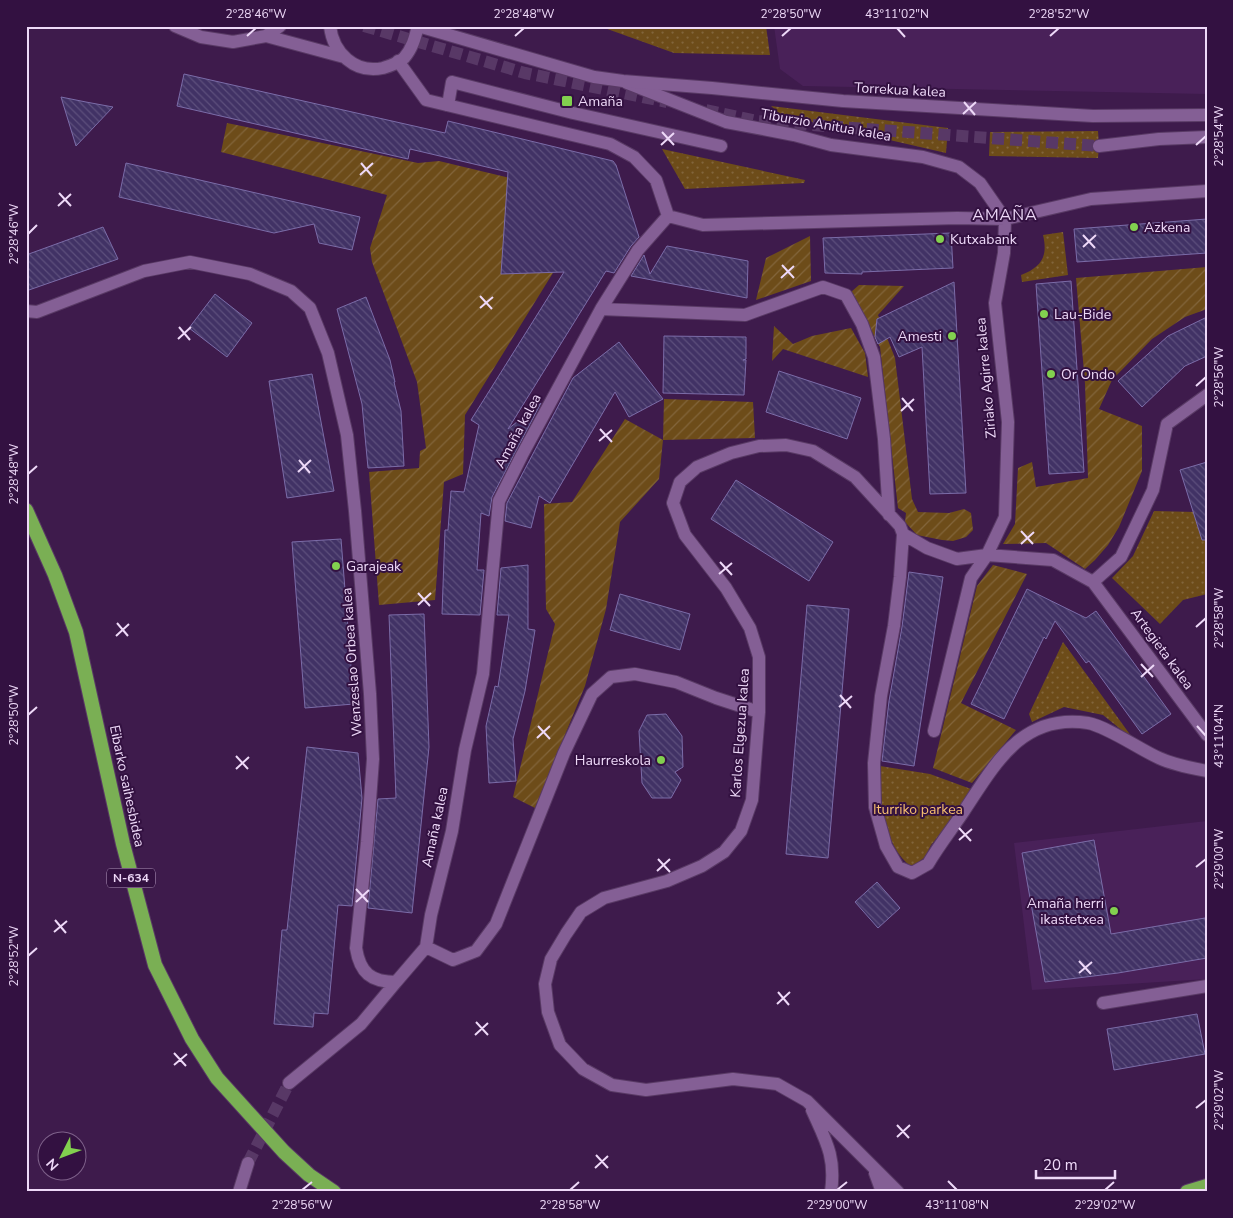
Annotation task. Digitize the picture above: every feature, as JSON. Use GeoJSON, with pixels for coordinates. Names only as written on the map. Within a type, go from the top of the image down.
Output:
{"type":"FeatureCollection","features":[{"type":"Feature","properties":{"kind":"highway","name":"Eibarko saihesbidea"},"geometry":{"type":"LineString","coordinates":[[26,510],[55,575],[76,632],[123,844],[155,965],[192,1039],[217,1078],[284,1152],[310,1175],[334,1192]]}},
{"type":"Feature","properties":{"kind":"highway"},"geometry":{"type":"LineString","coordinates":[[1187,1192],[1207,1186]]}},
{"type":"Feature","properties":{"kind":"street"},"geometry":{"type":"LineString","coordinates":[[175,26],[201,37],[233,42],[266,36],[280,26]]}},
{"type":"Feature","properties":{"kind":"street"},"geometry":{"type":"LineString","coordinates":[[330,26],[331,37],[338,50],[348,61],[361,68],[376,70],[390,66],[403,58],[412,47],[418,26],[594,77],[623,81]]}},
{"type":"Feature","properties":{"kind":"street"},"geometry":{"type":"LineString","coordinates":[[266,36],[344,57]]}},
{"type":"Feature","properties":{"kind":"street"},"geometry":{"type":"LineString","coordinates":[[398,61],[426,100],[610,144],[634,157],[656,180],[668,216],[702,225],[957,218],[1005,219],[1091,199],[1207,191]]}},
{"type":"Feature","properties":{"kind":"street","name":"Torrekua kalea"},"geometry":{"type":"LineString","coordinates":[[623,81],[862,103],[1093,116],[1207,115]]}},
{"type":"Feature","properties":{"kind":"street","name":"Tiburzio Anitua kalea"},"geometry":{"type":"LineString","coordinates":[[623,81],[726,122],[831,144],[923,157],[960,167],[980,183],[1005,219]]}},
{"type":"Feature","properties":{"kind":"street"},"geometry":{"type":"LineString","coordinates":[[448,105],[452,82],[573,113],[721,146]]}},
{"type":"Feature","properties":{"kind":"street"},"geometry":{"type":"LineString","coordinates":[[1100,146],[1159,139],[1207,137]]}},
{"type":"Feature","properties":{"kind":"street","name":"Amaña kalea"},"geometry":{"type":"LineString","coordinates":[[426,947],[431,915],[452,831],[465,750],[483,674],[499,501],[601,309],[638,250],[668,216]]}},
{"type":"Feature","properties":{"kind":"street","name":"Ziriako Agirre kalea"},"geometry":{"type":"LineString","coordinates":[[934,730],[971,578],[987,555],[1005,517],[1008,422],[995,302],[1004,253],[1005,219]]}},
{"type":"Feature","properties":{"kind":"street","name":"Wenzeslao Orbea kalea"},"geometry":{"type":"LineString","coordinates":[[26,310],[37,312],[144,271],[190,262],[250,274],[291,292],[310,308],[328,353],[347,435],[369,685],[373,759],[356,948],[357,957],[368,974],[381,982],[396,982]]}},
{"type":"Feature","properties":{"kind":"street"},"geometry":{"type":"LineString","coordinates":[[601,309],[745,315],[823,286],[846,295],[862,324],[874,357],[884,439],[889,514]]}},
{"type":"Feature","properties":{"kind":"street"},"geometry":{"type":"LineString","coordinates":[[1093,582],[1121,557],[1153,490],[1167,424],[1207,395]]}},
{"type":"Feature","properties":{"kind":"street","name":"Karlos Elgezua kalea"},"geometry":{"type":"LineString","coordinates":[[898,1192],[807,1101],[777,1084],[733,1079],[646,1090],[612,1084],[583,1069],[560,1045],[548,1012],[545,984],[551,959],[581,912],[604,898],[668,881],[702,866],[724,852],[740,831],[752,800],[759,712],[759,657],[750,628],[726,588],[684,534],[673,503],[680,482],[697,467],[731,453],[759,446],[786,445],[813,451],[856,477],[900,526],[902,534],[927,548],[957,558],[987,555],[1053,560],[1093,582]]}},
{"type":"Feature","properties":{"kind":"street"},"geometry":{"type":"LineString","coordinates":[[902,534],[900,577],[894,626],[881,696],[874,763],[876,807],[886,846],[898,867],[912,873],[928,864],[990,769],[1014,742],[1032,732],[1057,723],[1089,724],[1112,733],[1161,759],[1207,772]]}},
{"type":"Feature","properties":{"kind":"street","name":"Artegieta kalea"},"geometry":{"type":"LineString","coordinates":[[1093,582],[1207,735]]}},
{"type":"Feature","properties":{"kind":"street"},"geometry":{"type":"LineString","coordinates":[[289,1083],[361,1024],[426,947],[453,960],[476,952],[496,924],[564,753],[592,694],[612,677],[635,674],[676,682],[759,712]]}},
{"type":"Feature","properties":{"kind":"street"},"geometry":{"type":"LineString","coordinates":[[1103,1003],[1207,986]]}},
{"type":"Feature","properties":{"kind":"street"},"geometry":{"type":"LineString","coordinates":[[807,1101],[824,1136],[832,1160],[831,1192]]}},
{"type":"Feature","properties":{"kind":"street"},"geometry":{"type":"LineString","coordinates":[[239,1192],[248,1163]]}},
{"type":"Feature","properties":{"kind":"street"},"geometry":{"type":"LineString","coordinates":[[872,1166],[882,1192]]}},
{"type":"Feature","properties":{"kind":"shaded area"},"geometry":{"type":"Polygon","coordinates":[[[774,26],[1207,26],[1207,94],[803,86],[780,69],[774,26]]]}},
{"type":"Feature","properties":{"kind":"shaded area","name":"Amaña herri ikastetxea"},"geometry":{"type":"Polygon","coordinates":[[[1207,821],[1207,979],[1032,990],[1014,843],[1207,821]]]}},
{"type":"Feature","properties":{"kind":"green space"},"geometry":{"type":"Polygon","coordinates":[[[599,26],[766,26],[770,55],[674,53],[599,26]]]}},
{"type":"Feature","properties":{"kind":"green space"},"geometry":{"type":"Polygon","coordinates":[[[771,106],[948,128],[946,153],[781,115],[771,106]]]}},
{"type":"Feature","properties":{"kind":"green space"},"geometry":{"type":"Polygon","coordinates":[[[227,123],[418,163],[439,161],[581,195],[587,218],[465,415],[463,474],[444,482],[435,600],[379,605],[369,472],[419,468],[420,451],[426,448],[417,382],[372,262],[370,248],[387,195],[221,152],[227,123]]]}},
{"type":"Feature","properties":{"kind":"green space"},"geometry":{"type":"Polygon","coordinates":[[[1098,131],[1098,158],[989,156],[990,132],[1098,131]]]}},
{"type":"Feature","properties":{"kind":"green space"},"geometry":{"type":"Polygon","coordinates":[[[662,149],[805,180],[804,183],[685,189],[662,149]]]}},
{"type":"Feature","properties":{"kind":"green space"},"geometry":{"type":"Polygon","coordinates":[[[1063,232],[1068,275],[1022,282],[1021,275],[1034,268],[1042,260],[1045,249],[1043,235],[1063,232]]]}},
{"type":"Feature","properties":{"kind":"green space"},"geometry":{"type":"Polygon","coordinates":[[[810,236],[811,281],[756,300],[766,258],[810,236]]]}},
{"type":"Feature","properties":{"kind":"green space"},"geometry":{"type":"Polygon","coordinates":[[[1207,267],[1207,309],[1185,317],[1152,339],[1112,380],[1099,409],[1142,426],[1142,471],[1119,527],[1108,545],[1085,569],[1046,543],[1003,544],[1015,524],[1018,468],[1032,462],[1036,487],[1088,478],[1085,384],[1076,278],[1207,267]]]}},
{"type":"Feature","properties":{"kind":"green space"},"geometry":{"type":"Polygon","coordinates":[[[859,285],[904,286],[878,315],[895,358],[912,499],[918,512],[949,513],[964,509],[971,513],[973,530],[966,537],[953,541],[917,535],[905,522],[906,513],[898,508],[880,347],[851,292],[859,285]]]}},
{"type":"Feature","properties":{"kind":"green space"},"geometry":{"type":"Polygon","coordinates":[[[774,326],[793,344],[812,336],[851,328],[865,353],[868,377],[783,349],[772,361],[774,326]]]}},
{"type":"Feature","properties":{"kind":"green space"},"geometry":{"type":"Polygon","coordinates":[[[664,399],[753,402],[755,438],[663,440],[664,399]]]}},
{"type":"Feature","properties":{"kind":"green space"},"geometry":{"type":"Polygon","coordinates":[[[625,419],[663,440],[659,479],[620,522],[606,609],[585,686],[535,808],[513,797],[555,624],[546,609],[544,504],[572,502],[625,419]]]}},
{"type":"Feature","properties":{"kind":"green space"},"geometry":{"type":"Polygon","coordinates":[[[1207,510],[1207,594],[1183,600],[1160,624],[1112,578],[1133,556],[1154,511],[1196,512],[1207,510]]]}},
{"type":"Feature","properties":{"kind":"green space"},"geometry":{"type":"Polygon","coordinates":[[[993,565],[1027,574],[961,703],[1016,730],[972,783],[933,768],[977,586],[993,565]]]}},
{"type":"Feature","properties":{"kind":"green space"},"geometry":{"type":"Polygon","coordinates":[[[1063,642],[1134,740],[1103,715],[1064,707],[1032,722],[1029,714],[1063,642]]]}},
{"type":"Feature","properties":{"kind":"green space","name":"Iturriko parkea"},"geometry":{"type":"Polygon","coordinates":[[[880,766],[930,774],[971,789],[950,822],[931,845],[925,857],[912,867],[902,858],[889,835],[882,807],[880,766]]]}},
{"type":"Feature","properties":{"kind":"building"},"geometry":{"type":"Polygon","coordinates":[[[184,74],[445,133],[448,121],[613,161],[616,165],[639,237],[614,273],[606,271],[508,429],[541,403],[492,497],[489,516],[481,513],[477,570],[484,570],[480,615],[442,614],[445,530],[448,530],[451,491],[464,492],[479,425],[471,420],[564,272],[501,274],[508,172],[410,149],[408,159],[177,106],[184,74]]]}},
{"type":"Feature","properties":{"kind":"building"},"geometry":{"type":"Polygon","coordinates":[[[61,97],[86,102],[113,107],[76,146],[61,97]]]}},
{"type":"Feature","properties":{"kind":"building"},"geometry":{"type":"Polygon","coordinates":[[[126,163],[360,217],[352,250],[319,243],[314,224],[274,233],[119,197],[126,163]]]}},
{"type":"Feature","properties":{"kind":"building"},"geometry":{"type":"Polygon","coordinates":[[[1207,219],[1207,253],[1077,262],[1074,229],[1207,219]]]}},
{"type":"Feature","properties":{"kind":"building"},"geometry":{"type":"Polygon","coordinates":[[[103,227],[118,259],[26,291],[26,255],[103,227]]]}},
{"type":"Feature","properties":{"kind":"building"},"geometry":{"type":"Polygon","coordinates":[[[951,233],[953,268],[862,272],[862,274],[825,273],[823,238],[951,233]]]}},
{"type":"Feature","properties":{"kind":"building"},"geometry":{"type":"Polygon","coordinates":[[[667,246],[748,261],[747,298],[631,276],[644,255],[650,274],[667,246]]]}},
{"type":"Feature","properties":{"kind":"building"},"geometry":{"type":"Polygon","coordinates":[[[1071,281],[1084,472],[1049,474],[1036,284],[1071,281]]]}},
{"type":"Feature","properties":{"kind":"building"},"geometry":{"type":"Polygon","coordinates":[[[954,282],[966,493],[930,494],[922,347],[899,357],[890,337],[878,344],[875,337],[877,319],[954,282]]]}},
{"type":"Feature","properties":{"kind":"building"},"geometry":{"type":"Polygon","coordinates":[[[215,294],[252,323],[227,357],[189,328],[215,294]]]}},
{"type":"Feature","properties":{"kind":"building"},"geometry":{"type":"Polygon","coordinates":[[[366,297],[390,360],[395,382],[401,411],[404,466],[368,468],[362,404],[337,309],[366,297]]]}},
{"type":"Feature","properties":{"kind":"building"},"geometry":{"type":"Polygon","coordinates":[[[1207,317],[1207,356],[1185,366],[1142,407],[1118,381],[1168,336],[1207,317]]]}},
{"type":"Feature","properties":{"kind":"building"},"geometry":{"type":"Polygon","coordinates":[[[664,336],[746,337],[746,359],[743,360],[746,360],[744,395],[663,393],[664,336]]]}},
{"type":"Feature","properties":{"kind":"building"},"geometry":{"type":"Polygon","coordinates":[[[619,342],[663,399],[629,417],[615,392],[550,503],[539,496],[531,528],[505,521],[507,503],[573,378],[619,342]]]}},
{"type":"Feature","properties":{"kind":"building"},"geometry":{"type":"Polygon","coordinates":[[[779,371],[861,398],[847,439],[766,412],[779,371]]]}},
{"type":"Feature","properties":{"kind":"building"},"geometry":{"type":"Polygon","coordinates":[[[312,374],[334,491],[287,498],[269,381],[312,374]]]}},
{"type":"Feature","properties":{"kind":"building"},"geometry":{"type":"Polygon","coordinates":[[[1207,462],[1207,540],[1202,540],[1180,470],[1207,462]]]}},
{"type":"Feature","properties":{"kind":"building"},"geometry":{"type":"Polygon","coordinates":[[[736,480],[833,542],[809,581],[711,519],[736,480]]]}},
{"type":"Feature","properties":{"kind":"building"},"geometry":{"type":"Polygon","coordinates":[[[341,539],[354,704],[305,708],[292,542],[341,539]]]}},
{"type":"Feature","properties":{"kind":"building"},"geometry":{"type":"Polygon","coordinates":[[[528,565],[528,629],[535,630],[525,691],[513,739],[516,781],[489,783],[486,726],[495,686],[498,687],[509,615],[497,615],[501,568],[528,565]]]}},
{"type":"Feature","properties":{"kind":"building"},"geometry":{"type":"Polygon","coordinates":[[[909,572],[943,577],[914,766],[882,761],[889,701],[902,627],[909,572]]]}},
{"type":"Feature","properties":{"kind":"building"},"geometry":{"type":"Polygon","coordinates":[[[1027,589],[1086,618],[1096,611],[1171,714],[1142,734],[1089,661],[1086,663],[1055,621],[1046,639],[1044,637],[1004,719],[971,704],[1027,589]]]}},
{"type":"Feature","properties":{"kind":"building"},"geometry":{"type":"Polygon","coordinates":[[[620,594],[690,614],[680,650],[610,630],[620,594]]]}},
{"type":"Feature","properties":{"kind":"building"},"geometry":{"type":"Polygon","coordinates":[[[807,605],[849,609],[828,858],[786,854],[807,605]]]}},
{"type":"Feature","properties":{"kind":"building"},"geometry":{"type":"Polygon","coordinates":[[[424,614],[429,747],[412,913],[368,908],[378,799],[396,798],[389,615],[424,614]]]}},
{"type":"Feature","properties":{"kind":"building","name":"Haurreskola"},"geometry":{"type":"Polygon","coordinates":[[[666,714],[682,736],[683,767],[675,772],[681,780],[671,798],[652,798],[642,783],[639,731],[647,715],[666,714]]]}},
{"type":"Feature","properties":{"kind":"building"},"geometry":{"type":"Polygon","coordinates":[[[307,747],[358,753],[362,798],[352,906],[338,905],[328,1014],[314,1013],[313,1027],[274,1024],[282,930],[287,930],[307,747]]]}},
{"type":"Feature","properties":{"kind":"building"},"geometry":{"type":"Polygon","coordinates":[[[1094,840],[1111,934],[1205,918],[1207,958],[1118,973],[1045,982],[1022,853],[1094,840]]]}},
{"type":"Feature","properties":{"kind":"building"},"geometry":{"type":"Polygon","coordinates":[[[877,882],[900,908],[878,928],[855,902],[877,882]]]}},
{"type":"Feature","properties":{"kind":"building"},"geometry":{"type":"Polygon","coordinates":[[[1197,1014],[1205,1054],[1114,1070],[1107,1029],[1197,1014]]]}},
{"type":"Feature","properties":{"kind":"tunnel"},"geometry":{"type":"LineString","coordinates":[[364,26],[525,73],[667,102]]}},
{"type":"Feature","properties":{"kind":"tunnel"},"geometry":{"type":"LineString","coordinates":[[706,110],[757,121],[1099,146]]}},
{"type":"Feature","properties":{"kind":"tunnel"},"geometry":{"type":"LineString","coordinates":[[248,1163],[289,1083]]}},
{"type":"Feature","properties":{"kind":"place","name":"Amaña"},"geometry":{"type":"Point","coordinates":[567,101]}},
{"type":"Feature","properties":{"kind":"place","name":"Azkena"},"geometry":{"type":"Point","coordinates":[1134,227]}},
{"type":"Feature","properties":{"kind":"place","name":"Kutxabank"},"geometry":{"type":"Point","coordinates":[940,239]}},
{"type":"Feature","properties":{"kind":"place","name":"Lau-Bide"},"geometry":{"type":"Point","coordinates":[1044,314]}},
{"type":"Feature","properties":{"kind":"place","name":"Amesti"},"geometry":{"type":"Point","coordinates":[952,336]}},
{"type":"Feature","properties":{"kind":"place","name":"Or Ondo"},"geometry":{"type":"Point","coordinates":[1051,374]}},
{"type":"Feature","properties":{"kind":"place","name":"Garajeak"},"geometry":{"type":"Point","coordinates":[336,566]}},
{"type":"Feature","properties":{"kind":"place","name":"Haurreskola"},"geometry":{"type":"Point","coordinates":[661,760]}},
{"type":"Feature","properties":{"kind":"place","name":"Amaña herri ikastetxea"},"geometry":{"type":"Point","coordinates":[1114,911]}},
{"type":"Feature","properties":{"kind":"district","name":"AMAÑA"},"geometry":{"type":"Point","coordinates":[1005,215]}}]}
